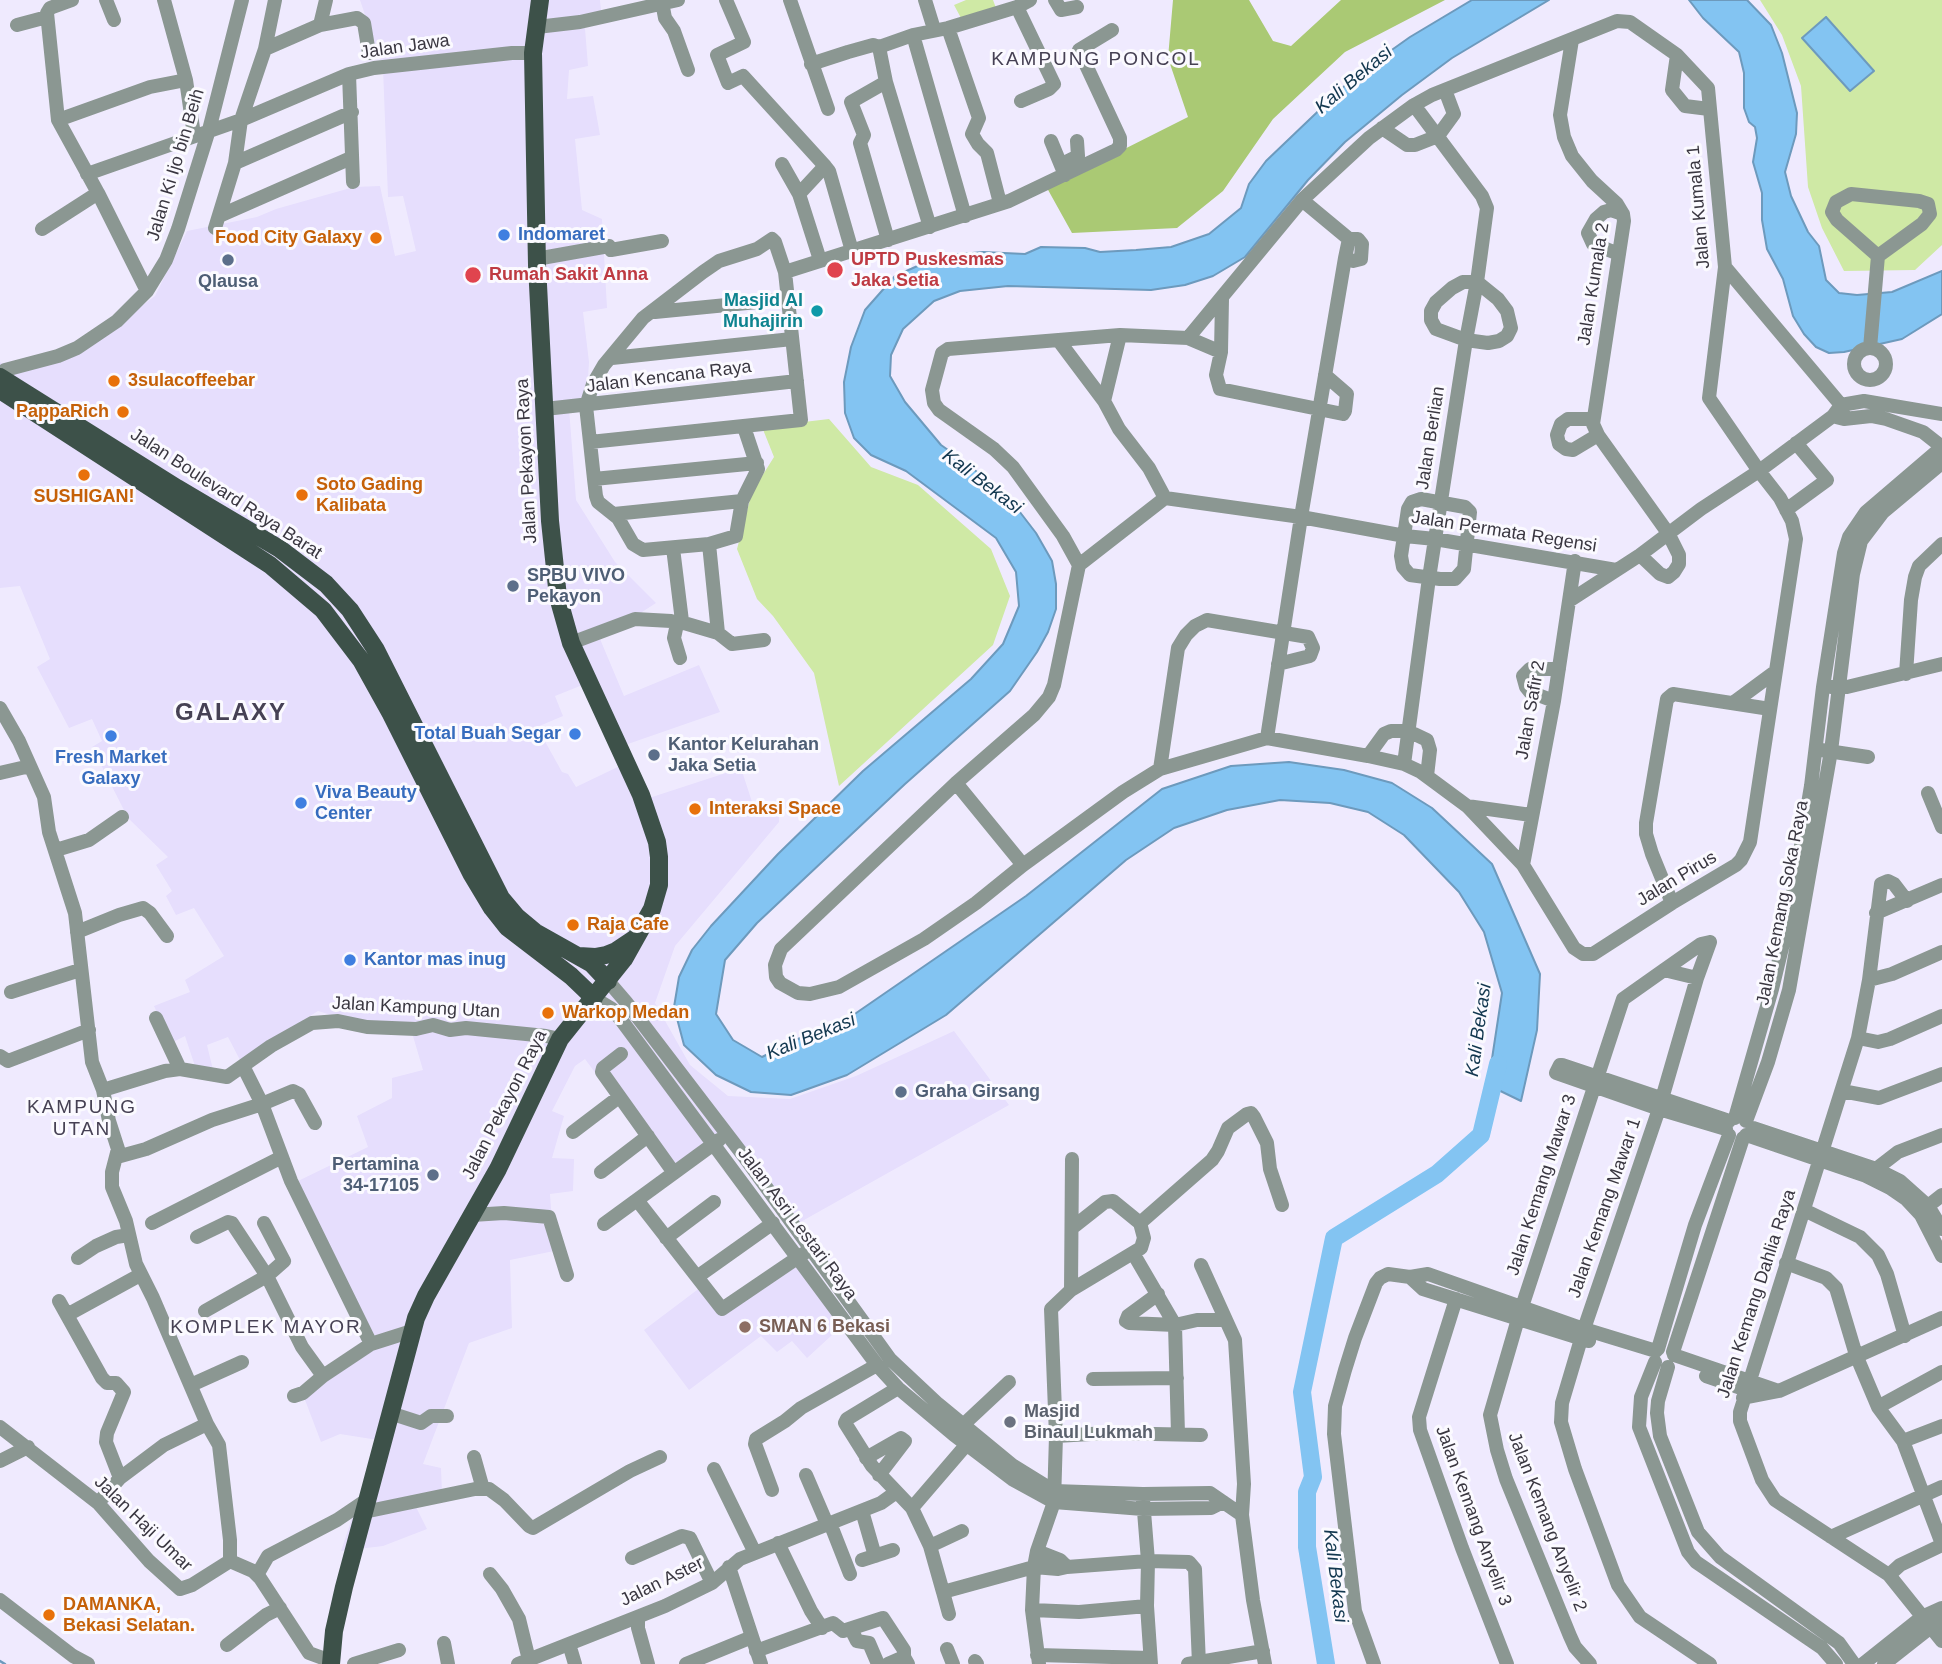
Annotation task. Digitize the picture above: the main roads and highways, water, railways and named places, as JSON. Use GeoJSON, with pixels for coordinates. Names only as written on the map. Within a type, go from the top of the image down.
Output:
{"type":"FeatureCollection","features":[{"type":"Feature","properties":{"kind":"main road","name":"Jalan Pekayon Raya"},"geometry":{"type":"LineString","coordinates":[[331,1663],[334,1631],[344,1587],[412,1331],[426,1296],[499,1169],[565,1033],[608,981],[636,938],[656,898],[660,870],[657,842],[642,795],[571,643],[561,609],[553,556],[536,259],[533,53],[540,0]]}},
{"type":"Feature","properties":{"kind":"main road","name":"Jalan Boulevard Raya Barat"},"geometry":{"type":"LineString","coordinates":[[3,383],[173,494],[280,549],[326,584],[350,610],[376,650],[492,908],[508,927],[594,998]]}},
{"type":"Feature","properties":{"kind":"main road","name":"Jalan Boulevard Raya Barat"},"geometry":{"type":"LineString","coordinates":[[477,870],[517,917],[535,932],[592,964],[608,981]]}},
{"type":"Feature","properties":{"kind":"main road"},"geometry":{"type":"LineString","coordinates":[[565,1033],[575,999],[565,972],[579,970],[577,956],[606,955],[636,938]]}},
{"type":"Feature","properties":{"kind":"water"},"geometry":{"type":"Polygon","coordinates":[[[1472,0],[1549,0],[1452,58],[1402,95],[1345,142],[1308,180],[1245,257],[1213,276],[1185,285],[1151,290],[1008,286],[960,291],[934,301],[903,329],[891,355],[890,376],[905,402],[941,445],[968,464],[1016,507],[1036,533],[1052,561],[1056,609],[1037,652],[1010,691],[905,784],[757,923],[725,960],[716,1014],[733,1040],[762,1057],[806,1035],[846,1020],[1026,896],[1162,789],[1231,766],[1289,762],[1344,770],[1392,783],[1432,808],[1492,864],[1540,974],[1537,1030],[1521,1101],[1488,1085],[1502,993],[1484,932],[1459,892],[1404,835],[1368,812],[1330,803],[1280,800],[1227,810],[1174,828],[1126,860],[946,1015],[847,1075],[791,1095],[751,1092],[716,1075],[684,1045],[674,1007],[679,977],[692,950],[778,854],[863,771],[971,679],[1003,644],[1019,606],[1016,572],[996,538],[906,471],[871,455],[854,438],[845,413],[844,382],[851,347],[865,310],[895,276],[940,256],[983,252],[1025,254],[1041,247],[1085,248],[1100,252],[1136,250],[1171,247],[1209,234],[1241,208],[1249,184],[1266,161],[1355,76],[1410,37],[1472,0]]]}},
{"type":"Feature","properties":{"kind":"water"},"geometry":{"type":"Polygon","coordinates":[[[1689,0],[1747,0],[1771,25],[1782,53],[1797,113],[1796,134],[1785,172],[1791,196],[1808,232],[1819,246],[1826,280],[1839,293],[1857,295],[1892,292],[1942,271],[1942,314],[1902,339],[1844,352],[1829,353],[1816,347],[1804,334],[1793,316],[1783,279],[1767,249],[1762,220],[1762,193],[1753,162],[1757,138],[1755,127],[1749,122],[1744,108],[1744,73],[1739,52],[1703,18],[1689,0]]]}},
{"type":"Feature","properties":{"kind":"water"},"geometry":{"type":"Polygon","coordinates":[[[1826,17],[1874,71],[1850,91],[1802,38],[1826,17]]]}},
{"type":"Feature","properties":{"kind":"waterway","name":"Kali Bekasi"},"geometry":{"type":"LineString","coordinates":[[1326,1664],[1307,1547],[1307,1492],[1313,1477],[1302,1392],[1334,1238],[1437,1174],[1481,1135],[1498,1064]]}},
{"type":"Feature","properties":{"kind":"waterway"},"geometry":{"type":"LineString","coordinates":[[0,1661],[5,1664]]}},
{"type":"Feature","properties":{"kind":"place","name":"Indomaret"},"geometry":{"type":"Point","coordinates":[504,235]}},
{"type":"Feature","properties":{"kind":"place","name":"Food City Galaxy"},"geometry":{"type":"Point","coordinates":[376,238]}},
{"type":"Feature","properties":{"kind":"place","name":"Qlausa"},"geometry":{"type":"Point","coordinates":[228,260]}},
{"type":"Feature","properties":{"kind":"place","name":"UPTD Puskesmas Jaka Setia"},"geometry":{"type":"Point","coordinates":[835,270]}},
{"type":"Feature","properties":{"kind":"place","name":"Rumah Sakit Anna"},"geometry":{"type":"Point","coordinates":[473,275]}},
{"type":"Feature","properties":{"kind":"place","name":"Masjid Al Muhajirin"},"geometry":{"type":"Point","coordinates":[817,311]}},
{"type":"Feature","properties":{"kind":"place","name":"3sulacoffeebar"},"geometry":{"type":"Point","coordinates":[114,381]}},
{"type":"Feature","properties":{"kind":"place","name":"PappaRich"},"geometry":{"type":"Point","coordinates":[123,412]}},
{"type":"Feature","properties":{"kind":"place","name":"SUSHIGAN!"},"geometry":{"type":"Point","coordinates":[84,475]}},
{"type":"Feature","properties":{"kind":"place","name":"Soto Gading Kalibata"},"geometry":{"type":"Point","coordinates":[302,495]}},
{"type":"Feature","properties":{"kind":"place","name":"SPBU VIVO Pekayon"},"geometry":{"type":"Point","coordinates":[513,586]}},
{"type":"Feature","properties":{"kind":"place","name":"Total Buah Segar"},"geometry":{"type":"Point","coordinates":[575,734]}},
{"type":"Feature","properties":{"kind":"place","name":"Fresh Market Galaxy"},"geometry":{"type":"Point","coordinates":[111,736]}},
{"type":"Feature","properties":{"kind":"place","name":"Kantor Kelurahan Jaka Setia"},"geometry":{"type":"Point","coordinates":[654,755]}},
{"type":"Feature","properties":{"kind":"place","name":"Viva Beauty Center"},"geometry":{"type":"Point","coordinates":[301,803]}},
{"type":"Feature","properties":{"kind":"place","name":"Interaksi Space"},"geometry":{"type":"Point","coordinates":[695,809]}},
{"type":"Feature","properties":{"kind":"place","name":"Raja Cafe"},"geometry":{"type":"Point","coordinates":[573,925]}},
{"type":"Feature","properties":{"kind":"place","name":"Kantor mas inug"},"geometry":{"type":"Point","coordinates":[350,960]}},
{"type":"Feature","properties":{"kind":"place","name":"Warkop Medan"},"geometry":{"type":"Point","coordinates":[548,1013]}},
{"type":"Feature","properties":{"kind":"place","name":"Graha Girsang"},"geometry":{"type":"Point","coordinates":[901,1092]}},
{"type":"Feature","properties":{"kind":"place","name":"Pertamina 34-17105"},"geometry":{"type":"Point","coordinates":[433,1175]}},
{"type":"Feature","properties":{"kind":"place","name":"SMAN 6 Bekasi"},"geometry":{"type":"Point","coordinates":[745,1327]}},
{"type":"Feature","properties":{"kind":"place","name":"Masjid Binaul Lukmah"},"geometry":{"type":"Point","coordinates":[1010,1422]}},
{"type":"Feature","properties":{"kind":"place","name":"DAMANKA, Bekasi Selatan."},"geometry":{"type":"Point","coordinates":[49,1615]}},
{"type":"Feature","properties":{"kind":"district","name":"KAMPUNG PONCOL"},"geometry":{"type":"Point","coordinates":[1096,60]}},
{"type":"Feature","properties":{"kind":"district","name":"GALAXY"},"geometry":{"type":"Point","coordinates":[231,713]}},
{"type":"Feature","properties":{"kind":"district","name":"KAMPUNG UTAN"},"geometry":{"type":"Point","coordinates":[82,1119]}},
{"type":"Feature","properties":{"kind":"district","name":"KOMPLEK MAYOR"},"geometry":{"type":"Point","coordinates":[266,1328]}}]}
